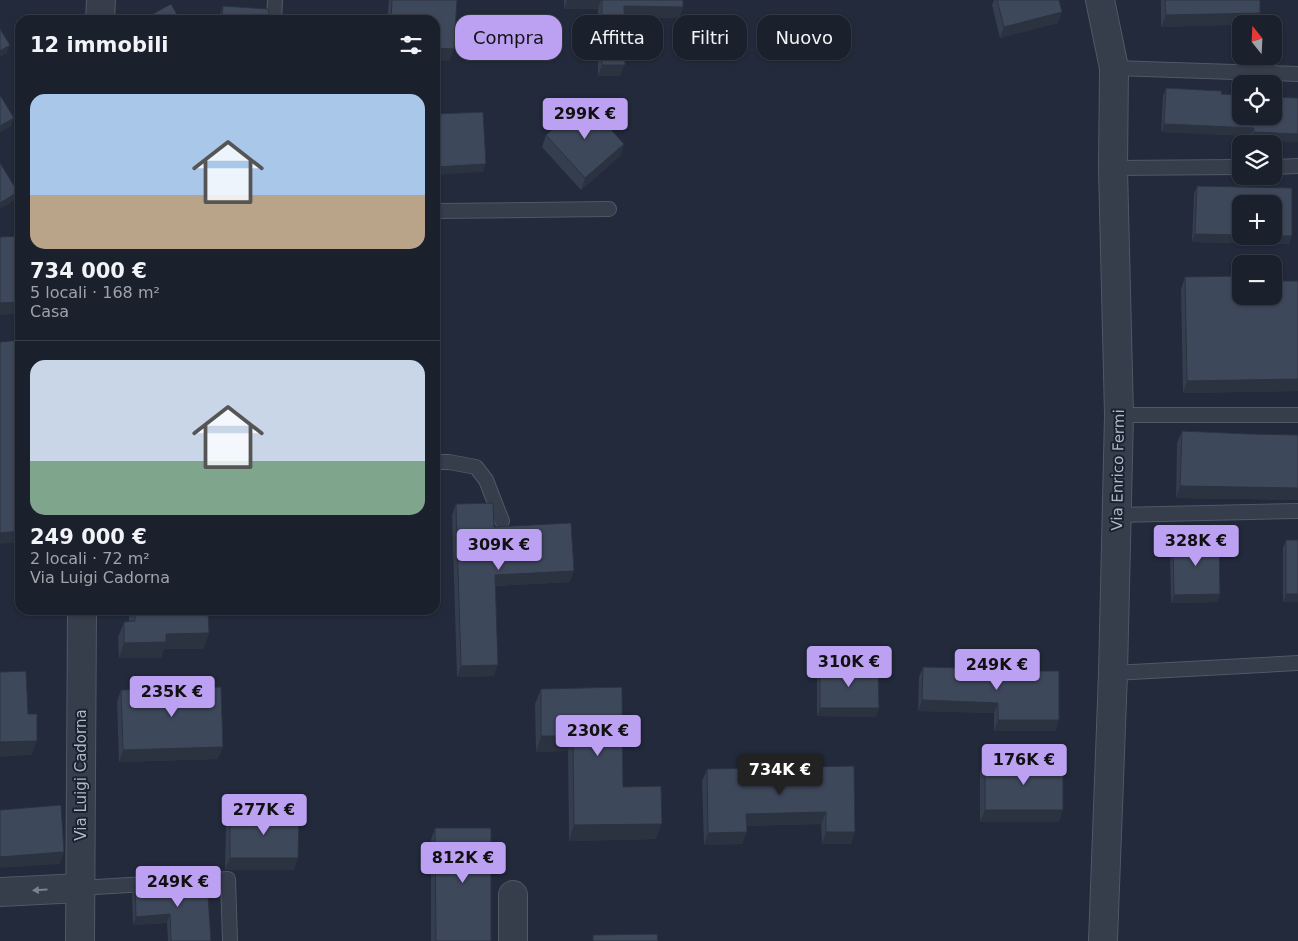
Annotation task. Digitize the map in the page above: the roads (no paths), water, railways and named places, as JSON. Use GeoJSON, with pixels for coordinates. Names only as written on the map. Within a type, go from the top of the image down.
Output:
{"type":"FeatureCollection","features":[{"type":"Feature","properties":{"kind":"street"},"geometry":{"type":"LineString","coordinates":[[100,15],[101,0]]}},
{"type":"Feature","properties":{"kind":"street","name":"Via Enrico Fermi"},"geometry":{"type":"LineString","coordinates":[[1100,0],[1114,68],[1113,168],[1120,414],[1103,941]]}},
{"type":"Feature","properties":{"kind":"street","name":"Via Luigi Cadorna"},"geometry":{"type":"LineString","coordinates":[[80,941],[82,615]]}},
{"type":"Feature","properties":{"kind":"street"},"geometry":{"type":"LineString","coordinates":[[0,892],[80,888]]}},
{"type":"Feature","properties":{"kind":"street"},"geometry":{"type":"LineString","coordinates":[[513,895],[513,941]]}},
{"type":"Feature","properties":{"kind":"lane"},"geometry":{"type":"LineString","coordinates":[[274,15],[275,0]]}},
{"type":"Feature","properties":{"kind":"lane"},"geometry":{"type":"LineString","coordinates":[[1114,68],[1298,74]]}},
{"type":"Feature","properties":{"kind":"lane"},"geometry":{"type":"LineString","coordinates":[[1282,167],[1298,166]]}},
{"type":"Feature","properties":{"kind":"lane"},"geometry":{"type":"LineString","coordinates":[[1113,168],[1232,167]]}},
{"type":"Feature","properties":{"kind":"lane"},"geometry":{"type":"LineString","coordinates":[[440,211],[609,208]]}},
{"type":"Feature","properties":{"kind":"lane"},"geometry":{"type":"LineString","coordinates":[[1120,414],[1298,415]]}},
{"type":"Feature","properties":{"kind":"lane"},"geometry":{"type":"LineString","coordinates":[[440,462],[476,467],[486,480],[502,520]]}},
{"type":"Feature","properties":{"kind":"lane"},"geometry":{"type":"LineString","coordinates":[[1117,515],[1298,512]]}},
{"type":"Feature","properties":{"kind":"lane"},"geometry":{"type":"LineString","coordinates":[[1113,673],[1298,663]]}},
{"type":"Feature","properties":{"kind":"lane"},"geometry":{"type":"LineString","coordinates":[[80,888],[228,879],[230,941]]}}]}
